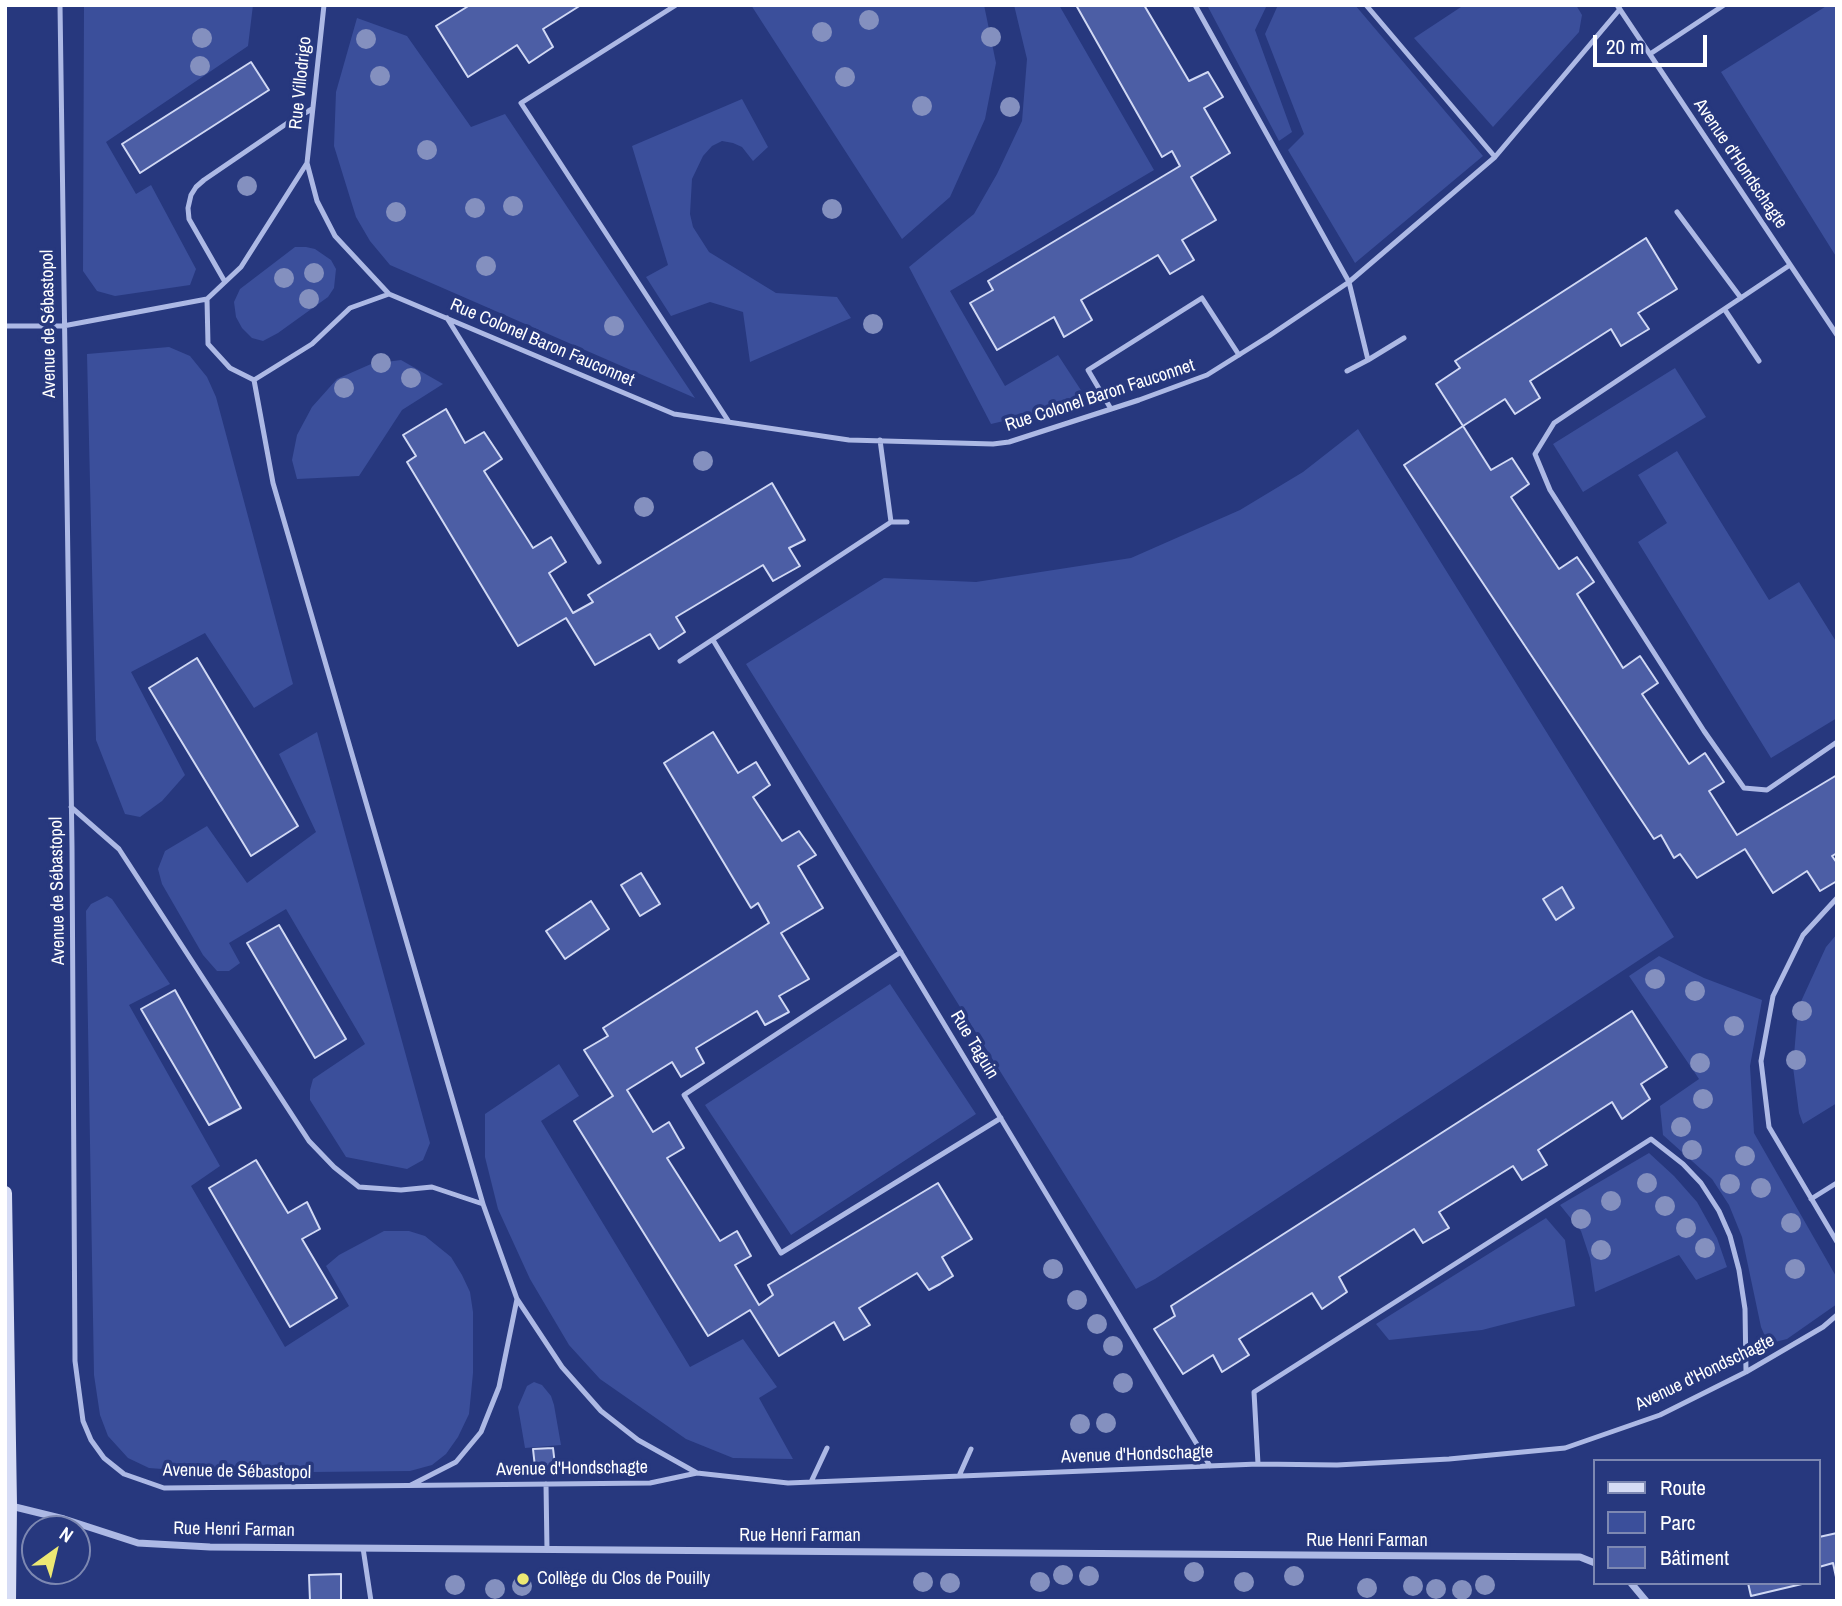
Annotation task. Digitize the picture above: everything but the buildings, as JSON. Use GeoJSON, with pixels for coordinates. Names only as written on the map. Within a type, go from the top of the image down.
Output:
{"type":"FeatureCollection","features":[{"type":"Feature","properties":{"kind":"main road"},"geometry":{"type":"LineString","coordinates":[[5,1193],[9,1601]]}},
{"type":"Feature","properties":{"kind":"street","name":"Rue Henri Farman"},"geometry":{"type":"LineString","coordinates":[[8,1505],[64,1519],[138,1543],[211,1547],[1580,1558],[1594,1563]]}},
{"type":"Feature","properties":{"kind":"street"},"geometry":{"type":"LineString","coordinates":[[1633,1585],[1646,1601]]}},
{"type":"Feature","properties":{"kind":"lane","name":"Avenue de Sébastopol"},"geometry":{"type":"LineString","coordinates":[[60,5],[71,807],[75,1361],[83,1421],[91,1440],[104,1458],[124,1474],[164,1488],[408,1486]]}},
{"type":"Feature","properties":{"kind":"lane","name":"Rue Villodrigo"},"geometry":{"type":"LineString","coordinates":[[307,163],[324,5]]}},
{"type":"Feature","properties":{"kind":"lane"},"geometry":{"type":"LineString","coordinates":[[676,5],[521,103],[729,422]]}},
{"type":"Feature","properties":{"kind":"lane"},"geometry":{"type":"LineString","coordinates":[[1195,5],[1349,282],[1368,360]]}},
{"type":"Feature","properties":{"kind":"lane"},"geometry":{"type":"LineString","coordinates":[[1366,5],[1496,158]]}},
{"type":"Feature","properties":{"kind":"lane"},"geometry":{"type":"LineString","coordinates":[[1650,54],[1724,5]]}},
{"type":"Feature","properties":{"kind":"lane","name":"Rue Colonel Baron Fauconnet"},"geometry":{"type":"LineString","coordinates":[[389,294],[674,414],[849,440],[1009,442],[1207,375],[1269,337],[1349,282],[1496,158],[1619,7]]}},
{"type":"Feature","properties":{"kind":"lane","name":"Avenue d'Hondschagte"},"geometry":{"type":"LineString","coordinates":[[1619,7],[1837,335]]}},
{"type":"Feature","properties":{"kind":"lane"},"geometry":{"type":"LineString","coordinates":[[225,282],[190,219],[188,208],[191,195],[204,180],[312,109]]}},
{"type":"Feature","properties":{"kind":"lane"},"geometry":{"type":"LineString","coordinates":[[5,326],[63,326],[207,299],[241,267],[307,163]]}},
{"type":"Feature","properties":{"kind":"lane"},"geometry":{"type":"LineString","coordinates":[[254,380],[312,344],[350,309],[389,294],[335,236],[317,201],[307,163]]}},
{"type":"Feature","properties":{"kind":"lane"},"geometry":{"type":"LineString","coordinates":[[1677,212],[1741,298]]}},
{"type":"Feature","properties":{"kind":"lane"},"geometry":{"type":"LineString","coordinates":[[1790,265],[1554,424],[1535,454],[1550,490],[1704,731],[1744,788],[1767,790],[1837,742]]}},
{"type":"Feature","properties":{"kind":"lane"},"geometry":{"type":"LineString","coordinates":[[1111,409],[1088,370],[1202,298],[1239,355]]}},
{"type":"Feature","properties":{"kind":"lane"},"geometry":{"type":"LineString","coordinates":[[207,299],[208,344],[230,368],[254,380]]}},
{"type":"Feature","properties":{"kind":"lane"},"geometry":{"type":"LineString","coordinates":[[1725,310],[1759,361]]}},
{"type":"Feature","properties":{"kind":"lane"},"geometry":{"type":"LineString","coordinates":[[447,318],[598,562]]}},
{"type":"Feature","properties":{"kind":"lane"},"geometry":{"type":"LineString","coordinates":[[1347,371],[1404,338]]}},
{"type":"Feature","properties":{"kind":"lane"},"geometry":{"type":"LineString","coordinates":[[254,380],[273,483],[483,1205],[517,1300],[562,1367],[601,1411],[638,1440],[697,1472]]}},
{"type":"Feature","properties":{"kind":"lane"},"geometry":{"type":"LineString","coordinates":[[880,440],[891,522]]}},
{"type":"Feature","properties":{"kind":"lane"},"geometry":{"type":"LineString","coordinates":[[680,661],[891,522],[907,522]]}},
{"type":"Feature","properties":{"kind":"lane","name":"Rue Taguin"},"geometry":{"type":"LineString","coordinates":[[713,639],[1210,1466]]}},
{"type":"Feature","properties":{"kind":"lane"},"geometry":{"type":"LineString","coordinates":[[71,807],[119,849],[309,1141],[334,1167],[359,1187],[401,1190],[432,1187],[483,1205]]}},
{"type":"Feature","properties":{"kind":"lane"},"geometry":{"type":"LineString","coordinates":[[1837,898],[1803,935],[1773,996],[1761,1061],[1769,1127],[1837,1242]]}},
{"type":"Feature","properties":{"kind":"lane"},"geometry":{"type":"LineString","coordinates":[[901,952],[684,1095],[781,1253],[1001,1118]]}},
{"type":"Feature","properties":{"kind":"lane"},"geometry":{"type":"LineString","coordinates":[[1258,1464],[1254,1392],[1651,1139],[1683,1164],[1701,1183],[1719,1211],[1739,1270],[1745,1309],[1746,1372]]}},
{"type":"Feature","properties":{"kind":"lane"},"geometry":{"type":"LineString","coordinates":[[1811,1199],[1835,1184]]}},
{"type":"Feature","properties":{"kind":"lane"},"geometry":{"type":"LineString","coordinates":[[408,1486],[456,1462],[481,1432],[499,1387],[517,1300]]}},
{"type":"Feature","properties":{"kind":"lane"},"geometry":{"type":"LineString","coordinates":[[1736,1312],[1745,1309]]}},
{"type":"Feature","properties":{"kind":"lane","name":"Avenue d'Hondschagte"},"geometry":{"type":"LineString","coordinates":[[408,1486],[650,1483],[697,1472],[788,1483],[1449,1459],[1565,1448],[1660,1415],[1746,1372],[1823,1327],[1837,1315]]}},
{"type":"Feature","properties":{"kind":"lane"},"geometry":{"type":"LineString","coordinates":[[811,1482],[827,1448]]}},
{"type":"Feature","properties":{"kind":"lane"},"geometry":{"type":"LineString","coordinates":[[958,1476],[971,1450]]}},
{"type":"Feature","properties":{"kind":"lane"},"geometry":{"type":"LineString","coordinates":[[1308,1454],[1308,1465]]}},
{"type":"Feature","properties":{"kind":"lane"},"geometry":{"type":"LineString","coordinates":[[546,1484],[547,1550]]}},
{"type":"Feature","properties":{"kind":"lane"},"geometry":{"type":"LineString","coordinates":[[363,1548],[371,1601]]}},
{"type":"Feature","properties":{"kind":"green space"},"geometry":{"type":"Polygon","coordinates":[[[84,5],[253,5],[248,46],[106,142],[136,194],[151,185],[196,269],[190,285],[115,296],[97,291],[83,271],[84,5]]]}},
{"type":"Feature","properties":{"kind":"green space"},"geometry":{"type":"Polygon","coordinates":[[[751,5],[984,5],[996,63],[985,119],[950,197],[902,239],[751,5]]]}},
{"type":"Feature","properties":{"kind":"green space"},"geometry":{"type":"Polygon","coordinates":[[[1014,5],[1059,5],[1154,170],[950,291],[1005,386],[1058,355],[1088,401],[991,424],[909,267],[974,214],[1022,121],[1027,59],[1014,5]]]}},
{"type":"Feature","properties":{"kind":"green space"},"geometry":{"type":"Polygon","coordinates":[[[1207,5],[1267,5],[1255,30],[1292,132],[1279,141],[1207,5]]]}},
{"type":"Feature","properties":{"kind":"green space"},"geometry":{"type":"Polygon","coordinates":[[[1278,5],[1355,5],[1483,156],[1355,263],[1288,150],[1304,134],[1265,34],[1278,5]]]}},
{"type":"Feature","properties":{"kind":"green space"},"geometry":{"type":"Polygon","coordinates":[[[1464,5],[1576,5],[1582,15],[1579,32],[1493,127],[1414,38],[1464,5]]]}},
{"type":"Feature","properties":{"kind":"green space"},"geometry":{"type":"Polygon","coordinates":[[[1828,5],[1837,5],[1837,258],[1721,72],[1828,5]]]}},
{"type":"Feature","properties":{"kind":"green space"},"geometry":{"type":"Polygon","coordinates":[[[357,18],[407,36],[471,127],[505,114],[695,398],[390,265],[370,241],[356,217],[334,146],[336,92],[357,18]]]}},
{"type":"Feature","properties":{"kind":"green space"},"geometry":{"type":"Polygon","coordinates":[[[742,99],[768,147],[753,161],[742,147],[733,143],[722,141],[712,146],[703,156],[692,179],[690,214],[693,227],[709,252],[776,293],[837,297],[851,318],[750,362],[743,312],[710,302],[671,316],[646,277],[668,265],[632,146],[742,99]]]}},
{"type":"Feature","properties":{"kind":"green space"},"geometry":{"type":"Polygon","coordinates":[[[295,247],[315,249],[331,260],[336,269],[334,288],[328,297],[278,333],[263,341],[252,338],[236,317],[234,302],[240,289],[295,247]]]}},
{"type":"Feature","properties":{"kind":"green space"},"geometry":{"type":"Polygon","coordinates":[[[169,347],[190,356],[207,377],[216,397],[293,684],[254,708],[205,633],[131,672],[185,775],[162,801],[140,817],[125,814],[96,740],[87,354],[169,347]]]}},
{"type":"Feature","properties":{"kind":"green space"},"geometry":{"type":"Polygon","coordinates":[[[401,360],[443,384],[402,410],[359,476],[297,479],[292,460],[297,435],[312,407],[337,379],[371,364],[401,360]]]}},
{"type":"Feature","properties":{"kind":"green space"},"geometry":{"type":"Polygon","coordinates":[[[1675,368],[1706,417],[1583,492],[1553,444],[1675,368]]]}},
{"type":"Feature","properties":{"kind":"green space"},"geometry":{"type":"Polygon","coordinates":[[[1358,429],[1674,937],[1136,1289],[746,664],[884,578],[976,582],[1131,558],[1240,510],[1303,472],[1358,429]]]}},
{"type":"Feature","properties":{"kind":"green space"},"geometry":{"type":"Polygon","coordinates":[[[1677,451],[1769,600],[1799,582],[1837,643],[1837,718],[1771,758],[1638,542],[1667,523],[1638,475],[1677,451]]]}},
{"type":"Feature","properties":{"kind":"green space"},"geometry":{"type":"Polygon","coordinates":[[[317,732],[430,1143],[423,1160],[407,1169],[346,1157],[310,1100],[313,1079],[365,1044],[286,909],[229,943],[240,963],[229,971],[217,971],[203,955],[162,884],[158,869],[165,851],[207,826],[247,883],[316,832],[279,754],[317,732]]]}},
{"type":"Feature","properties":{"kind":"green space"},"geometry":{"type":"Polygon","coordinates":[[[107,896],[112,899],[170,984],[129,1005],[220,1166],[191,1186],[285,1347],[349,1306],[326,1266],[339,1255],[384,1231],[409,1231],[425,1236],[451,1257],[462,1275],[470,1292],[473,1312],[473,1373],[469,1414],[446,1454],[432,1465],[410,1471],[214,1473],[149,1468],[128,1458],[108,1436],[100,1415],[94,1375],[86,911],[91,904],[107,896]]]}},
{"type":"Feature","properties":{"kind":"green space"},"geometry":{"type":"Polygon","coordinates":[[[1837,934],[1837,1103],[1803,1124],[1793,1067],[1798,1008],[1826,947],[1837,934]]]}},
{"type":"Feature","properties":{"kind":"green space"},"geometry":{"type":"Polygon","coordinates":[[[1659,956],[1704,978],[1762,1000],[1750,1066],[1754,1133],[1837,1278],[1837,1304],[1787,1339],[1775,1342],[1764,1334],[1742,1237],[1729,1205],[1712,1179],[1663,1135],[1660,1106],[1699,1079],[1629,976],[1659,956]]]}},
{"type":"Feature","properties":{"kind":"green space"},"geometry":{"type":"Polygon","coordinates":[[[890,984],[976,1114],[791,1235],[705,1105],[890,984]]]}},
{"type":"Feature","properties":{"kind":"green space"},"geometry":{"type":"Polygon","coordinates":[[[559,1064],[579,1096],[541,1121],[690,1367],[743,1339],[777,1387],[759,1398],[793,1459],[733,1458],[686,1439],[600,1379],[569,1345],[530,1279],[498,1209],[485,1157],[485,1114],[559,1064]]]}},
{"type":"Feature","properties":{"kind":"green space"},"geometry":{"type":"Polygon","coordinates":[[[1649,1153],[1697,1202],[1717,1238],[1727,1267],[1696,1280],[1679,1255],[1595,1292],[1590,1258],[1581,1231],[1560,1205],[1649,1153]]]}},
{"type":"Feature","properties":{"kind":"green space"},"geometry":{"type":"Polygon","coordinates":[[[1546,1218],[1565,1240],[1575,1306],[1482,1330],[1389,1340],[1376,1324],[1546,1218]]]}},
{"type":"Feature","properties":{"kind":"green space"},"geometry":{"type":"Polygon","coordinates":[[[534,1382],[542,1385],[551,1396],[561,1445],[525,1448],[518,1407],[527,1386],[534,1382]]]}},
{"type":"Feature","properties":{"kind":"place","name":"Collège du Clos de Pouilly"},"geometry":{"type":"Point","coordinates":[523,1579]}}]}
